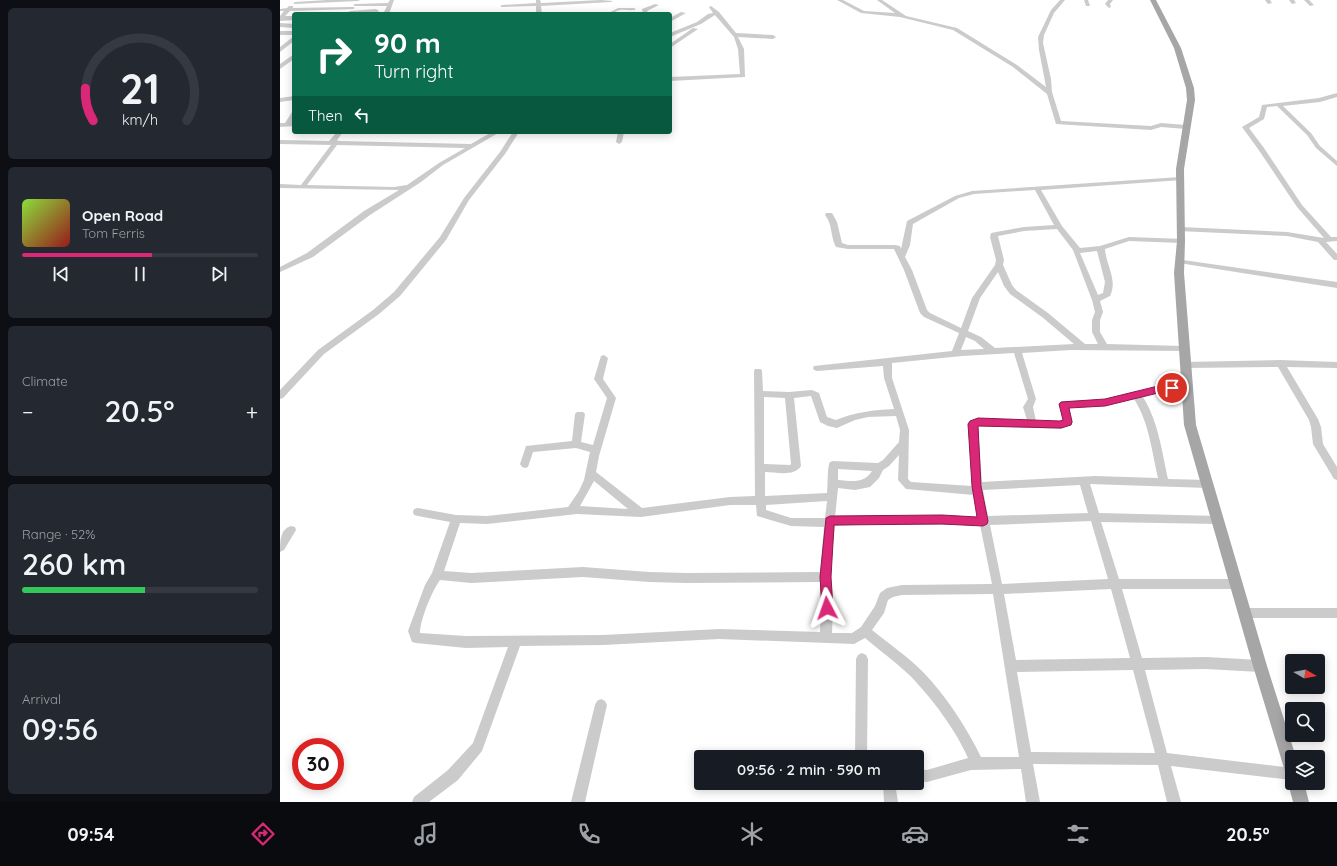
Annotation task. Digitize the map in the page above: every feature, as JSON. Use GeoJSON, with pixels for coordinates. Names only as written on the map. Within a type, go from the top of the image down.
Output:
{"type":"FeatureCollection","features":[{"type":"Feature","properties":{"kind":"main road"},"geometry":{"type":"LineString","coordinates":[[1153,0],[1179,52],[1191,90],[1191,100],[1180,169],[1181,229],[1179,261],[1183,349],[1190,425],[1244,613],[1286,750]]}},
{"type":"Feature","properties":{"kind":"main road"},"geometry":{"type":"LineString","coordinates":[[1298,790],[1301,802]]}},
{"type":"Feature","properties":{"kind":"street"},"geometry":{"type":"LineString","coordinates":[[839,0],[863,12],[902,16],[955,29],[1015,66],[1049,92]]}},
{"type":"Feature","properties":{"kind":"street"},"geometry":{"type":"LineString","coordinates":[[879,0],[902,16]]}},
{"type":"Feature","properties":{"kind":"street"},"geometry":{"type":"LineString","coordinates":[[1063,0],[1051,12],[1048,23],[1041,37],[1049,92],[1058,123],[1151,128],[1161,125],[1186,127]]}},
{"type":"Feature","properties":{"kind":"street"},"geometry":{"type":"LineString","coordinates":[[1109,7],[1107,4],[1111,0]]}},
{"type":"Feature","properties":{"kind":"street"},"geometry":{"type":"LineString","coordinates":[[1306,0],[1312,5]]}},
{"type":"Feature","properties":{"kind":"street"},"geometry":{"type":"LineString","coordinates":[[281,18],[296,1],[318,1],[354,7],[372,12]]}},
{"type":"Feature","properties":{"kind":"street"},"geometry":{"type":"LineString","coordinates":[[502,6],[538,2],[611,1]]}},
{"type":"Feature","properties":{"kind":"street"},"geometry":{"type":"LineString","coordinates":[[280,10],[335,9],[391,2]]}},
{"type":"Feature","properties":{"kind":"street"},"geometry":{"type":"LineString","coordinates":[[387,12],[391,2]]}},
{"type":"Feature","properties":{"kind":"street"},"geometry":{"type":"LineString","coordinates":[[538,2],[539,12]]}},
{"type":"Feature","properties":{"kind":"street"},"geometry":{"type":"LineString","coordinates":[[645,12],[644,10],[657,5]]}},
{"type":"Feature","properties":{"kind":"street"},"geometry":{"type":"LineString","coordinates":[[672,79],[743,76],[741,49],[735,35],[711,7]]}},
{"type":"Feature","properties":{"kind":"street"},"geometry":{"type":"LineString","coordinates":[[613,12],[618,9],[636,12]]}},
{"type":"Feature","properties":{"kind":"street"},"geometry":{"type":"LineString","coordinates":[[672,19],[683,12]]}},
{"type":"Feature","properties":{"kind":"street"},"geometry":{"type":"LineString","coordinates":[[672,34],[699,23],[708,16],[717,13]]}},
{"type":"Feature","properties":{"kind":"street"},"geometry":{"type":"LineString","coordinates":[[672,45],[709,20],[708,16]]}},
{"type":"Feature","properties":{"kind":"street"},"geometry":{"type":"LineString","coordinates":[[281,18],[292,18]]}},
{"type":"Feature","properties":{"kind":"street"},"geometry":{"type":"LineString","coordinates":[[280,25],[292,26]]}},
{"type":"Feature","properties":{"kind":"street"},"geometry":{"type":"LineString","coordinates":[[280,33],[292,33]]}},
{"type":"Feature","properties":{"kind":"street"},"geometry":{"type":"LineString","coordinates":[[735,35],[773,37]]}},
{"type":"Feature","properties":{"kind":"street"},"geometry":{"type":"LineString","coordinates":[[280,51],[292,40]]}},
{"type":"Feature","properties":{"kind":"street"},"geometry":{"type":"LineString","coordinates":[[280,51],[292,52]]}},
{"type":"Feature","properties":{"kind":"street"},"geometry":{"type":"LineString","coordinates":[[280,68],[292,58]]}},
{"type":"Feature","properties":{"kind":"street"},"geometry":{"type":"LineString","coordinates":[[1329,239],[1299,206],[1261,148],[1245,127],[1262,118],[1264,106],[1320,100],[1337,95]]}},
{"type":"Feature","properties":{"kind":"street"},"geometry":{"type":"LineString","coordinates":[[280,100],[292,98]]}},
{"type":"Feature","properties":{"kind":"street"},"geometry":{"type":"LineString","coordinates":[[1278,104],[1309,134],[1318,147],[1337,164]]}},
{"type":"Feature","properties":{"kind":"street"},"geometry":{"type":"LineString","coordinates":[[280,125],[291,124]]}},
{"type":"Feature","properties":{"kind":"street"},"geometry":{"type":"LineString","coordinates":[[303,186],[339,134]]}},
{"type":"Feature","properties":{"kind":"street"},"geometry":{"type":"LineString","coordinates":[[280,270],[310,255],[367,213],[412,186],[440,164],[494,134]]}},
{"type":"Feature","properties":{"kind":"street"},"geometry":{"type":"LineString","coordinates":[[280,396],[308,367],[320,352],[376,312],[397,294],[443,238],[466,199],[503,153],[515,134]]}},
{"type":"Feature","properties":{"kind":"street"},"geometry":{"type":"LineString","coordinates":[[620,142],[621,134]]}},
{"type":"Feature","properties":{"kind":"street"},"geometry":{"type":"LineString","coordinates":[[280,142],[473,146]]}},
{"type":"Feature","properties":{"kind":"street"},"geometry":{"type":"LineString","coordinates":[[902,256],[906,245],[910,223],[957,197],[974,192],[1180,179]]}},
{"type":"Feature","properties":{"kind":"street"},"geometry":{"type":"LineString","coordinates":[[280,186],[394,189],[412,186]]}},
{"type":"Feature","properties":{"kind":"street"},"geometry":{"type":"LineString","coordinates":[[1037,188],[1059,227],[1077,250],[1076,253],[1088,277],[1099,312],[1096,320],[1096,332],[1105,347]]}},
{"type":"Feature","properties":{"kind":"street"},"geometry":{"type":"LineString","coordinates":[[829,215],[835,224],[836,239],[839,245],[848,247],[895,246],[900,252],[908,270],[923,312],[982,342],[994,352]]}},
{"type":"Feature","properties":{"kind":"street"},"geometry":{"type":"LineString","coordinates":[[955,354],[976,298],[999,265],[1000,260],[994,237],[996,234],[1024,229],[1059,227]]}},
{"type":"Feature","properties":{"kind":"street"},"geometry":{"type":"LineString","coordinates":[[1181,229],[1287,234],[1320,240],[1337,239]]}},
{"type":"Feature","properties":{"kind":"street"},"geometry":{"type":"LineString","coordinates":[[1077,250],[1101,248],[1129,239],[1180,241]]}},
{"type":"Feature","properties":{"kind":"street"},"geometry":{"type":"LineString","coordinates":[[1320,240],[1337,258]]}},
{"type":"Feature","properties":{"kind":"street"},"geometry":{"type":"LineString","coordinates":[[1096,300],[1107,294],[1110,286],[1101,256],[1101,248]]}},
{"type":"Feature","properties":{"kind":"street"},"geometry":{"type":"LineString","coordinates":[[1179,261],[1337,285]]}},
{"type":"Feature","properties":{"kind":"street"},"geometry":{"type":"LineString","coordinates":[[999,265],[1008,286],[1013,292],[1045,315],[1083,347]]}},
{"type":"Feature","properties":{"kind":"street"},"geometry":{"type":"LineString","coordinates":[[816,368],[888,362],[894,359],[1017,350],[1083,347],[1183,349]]}},
{"type":"Feature","properties":{"kind":"street"},"geometry":{"type":"LineString","coordinates":[[1017,350],[1032,398],[1028,407],[1032,424]]}},
{"type":"Feature","properties":{"kind":"street"},"geometry":{"type":"LineString","coordinates":[[571,511],[584,495],[591,474],[592,458],[596,450],[612,398],[598,379],[604,358]]}},
{"type":"Feature","properties":{"kind":"street"},"geometry":{"type":"LineString","coordinates":[[888,362],[888,377],[904,428],[903,480],[908,486],[977,488],[1084,481],[1208,484]]}},
{"type":"Feature","properties":{"kind":"street"},"geometry":{"type":"LineString","coordinates":[[1185,365],[1230,366],[1280,363],[1337,364]]}},
{"type":"Feature","properties":{"kind":"street"},"geometry":{"type":"LineString","coordinates":[[1280,363],[1313,419],[1316,426],[1318,444],[1337,476]]}},
{"type":"Feature","properties":{"kind":"street"},"geometry":{"type":"LineString","coordinates":[[758,371],[761,513],[770,516],[791,522],[808,523],[830,521],[983,521],[1094,517],[1218,520]]}},
{"type":"Feature","properties":{"kind":"street"},"geometry":{"type":"LineString","coordinates":[[1033,802],[998,589],[977,488],[973,424],[978,422],[1061,425],[1068,422],[1064,404],[1105,403],[1158,390],[1186,387]]}},
{"type":"Feature","properties":{"kind":"street"},"geometry":{"type":"LineString","coordinates":[[759,394],[789,395],[812,393],[816,395],[823,420],[837,424],[853,417],[868,414],[900,412]]}},
{"type":"Feature","properties":{"kind":"street"},"geometry":{"type":"LineString","coordinates":[[760,468],[791,469],[796,466],[789,395]]}},
{"type":"Feature","properties":{"kind":"street"},"geometry":{"type":"LineString","coordinates":[[1137,396],[1145,408],[1150,421],[1164,482]]}},
{"type":"Feature","properties":{"kind":"street"},"geometry":{"type":"LineString","coordinates":[[576,444],[580,414]]}},
{"type":"Feature","properties":{"kind":"street"},"geometry":{"type":"LineString","coordinates":[[826,637],[827,608],[825,577],[833,484],[833,465],[879,467],[886,463],[904,443]]}},
{"type":"Feature","properties":{"kind":"street"},"geometry":{"type":"LineString","coordinates":[[525,464],[529,449],[576,444],[596,450]]}},
{"type":"Feature","properties":{"kind":"street"},"geometry":{"type":"LineString","coordinates":[[833,484],[861,486],[867,484],[875,478],[879,467]]}},
{"type":"Feature","properties":{"kind":"street"},"geometry":{"type":"LineString","coordinates":[[591,474],[610,486],[616,494],[641,513]]}},
{"type":"Feature","properties":{"kind":"street"},"geometry":{"type":"LineString","coordinates":[[1084,481],[1138,663],[1174,802]]}},
{"type":"Feature","properties":{"kind":"street"},"geometry":{"type":"LineString","coordinates":[[418,512],[456,519],[487,520],[571,511],[641,513],[674,510],[730,501],[831,497]]}},
{"type":"Feature","properties":{"kind":"street"},"geometry":{"type":"LineString","coordinates":[[456,519],[437,575],[430,585],[414,631],[416,638],[466,642],[603,640],[719,634],[854,639],[865,631],[880,609],[884,596],[891,592],[902,590],[998,589],[1137,582],[1236,584]]}},
{"type":"Feature","properties":{"kind":"street"},"geometry":{"type":"LineString","coordinates":[[280,547],[291,530]]}},
{"type":"Feature","properties":{"kind":"street"},"geometry":{"type":"LineString","coordinates":[[437,575],[470,578],[583,572],[686,578],[825,577]]}},
{"type":"Feature","properties":{"kind":"street"},"geometry":{"type":"LineString","coordinates":[[1244,613],[1337,613]]}},
{"type":"Feature","properties":{"kind":"street"},"geometry":{"type":"LineString","coordinates":[[865,631],[920,677],[951,717],[968,744],[977,764]]}},
{"type":"Feature","properties":{"kind":"street"},"geometry":{"type":"LineString","coordinates":[[419,802],[453,775],[478,747],[516,641]]}},
{"type":"Feature","properties":{"kind":"street"},"geometry":{"type":"LineString","coordinates":[[861,750],[862,659]]}},
{"type":"Feature","properties":{"kind":"street"},"geometry":{"type":"LineString","coordinates":[[1011,666],[1138,663],[1206,663],[1260,666]]}},
{"type":"Feature","properties":{"kind":"street"},"geometry":{"type":"LineString","coordinates":[[578,802],[601,706]]}},
{"type":"Feature","properties":{"kind":"street"},"geometry":{"type":"LineString","coordinates":[[924,776],[971,764],[1026,761],[1162,759],[1285,773]]}},
{"type":"Feature","properties":{"kind":"street"},"geometry":{"type":"LineString","coordinates":[[890,790],[891,802]]}},
{"type":"Feature","properties":{"kind":"route"},"geometry":{"type":"LineString","coordinates":[[827,608],[825,577],[830,521],[983,521],[976,486],[977,480],[975,470],[973,424],[978,422],[1061,425],[1068,422],[1064,404],[1105,403],[1172,388]]}}]}
